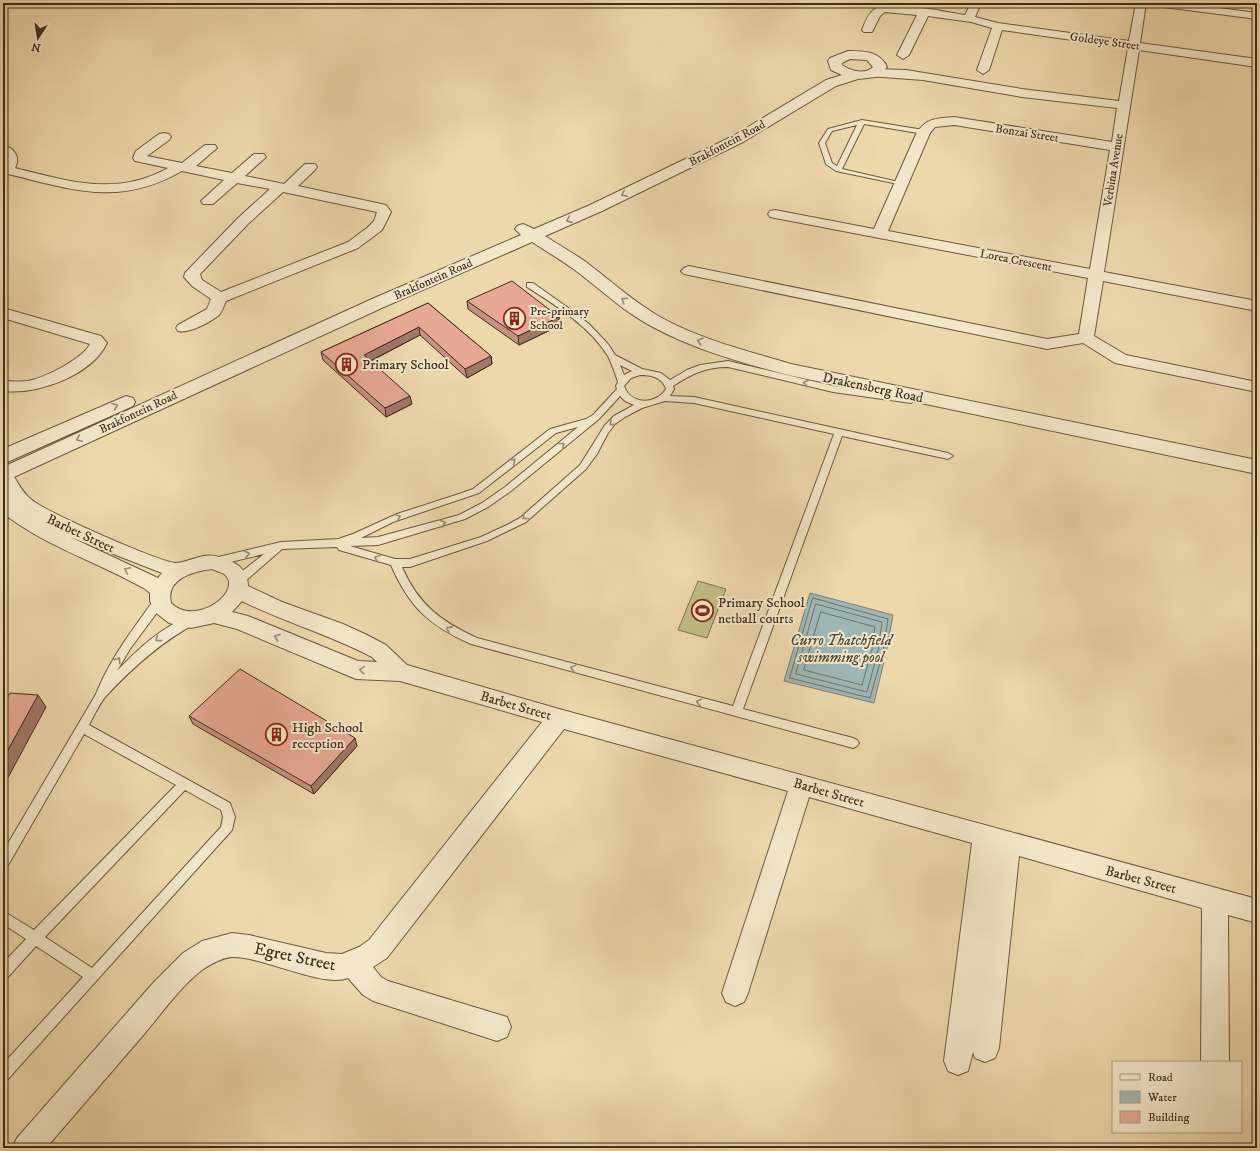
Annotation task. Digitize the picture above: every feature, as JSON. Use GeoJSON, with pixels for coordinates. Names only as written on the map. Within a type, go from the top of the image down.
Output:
{"type":"FeatureCollection","features":[{"type":"Feature","properties":{"kind":"street"},"geometry":{"type":"LineString","coordinates":[[971,19],[969,17],[976,3]]}},
{"type":"Feature","properties":{"kind":"street","name":"Verbina Avenue"},"geometry":{"type":"LineString","coordinates":[[1086,338],[1116,147],[1135,46],[1141,3]]}},
{"type":"Feature","properties":{"kind":"street"},"geometry":{"type":"LineString","coordinates":[[1156,3],[1257,16]]}},
{"type":"Feature","properties":{"kind":"street","name":"Goldeye Street"},"geometry":{"type":"LineString","coordinates":[[868,30],[877,10],[882,8],[924,12],[971,19],[998,26],[1257,63]]}},
{"type":"Feature","properties":{"kind":"street"},"geometry":{"type":"LineString","coordinates":[[903,55],[924,12]]}},
{"type":"Feature","properties":{"kind":"street"},"geometry":{"type":"LineString","coordinates":[[983,70],[998,26]]}},
{"type":"Feature","properties":{"kind":"street"},"geometry":{"type":"LineString","coordinates":[[858,75],[845,72],[835,64],[835,61],[842,57],[854,55],[868,57],[877,69],[895,73],[1018,93],[1070,97],[1123,105]]}},
{"type":"Feature","properties":{"kind":"street","name":"Brakfontein Road"},"geometry":{"type":"LineString","coordinates":[[714,146],[823,82],[828,77],[835,64]]}},
{"type":"Feature","properties":{"kind":"street","name":"Brakfontein Road"},"geometry":{"type":"LineString","coordinates":[[3,469],[90,417],[531,230],[596,208],[831,83],[877,69]]}},
{"type":"Feature","properties":{"kind":"street","name":"Bonzai Street"},"geometry":{"type":"LineString","coordinates":[[924,132],[931,124],[954,121],[1116,147]]}},
{"type":"Feature","properties":{"kind":"street"},"geometry":{"type":"LineString","coordinates":[[879,234],[924,132]]}},
{"type":"Feature","properties":{"kind":"street"},"geometry":{"type":"LineString","coordinates":[[164,137],[141,154],[140,158],[235,179],[369,205],[381,208],[384,212],[384,217],[360,241],[220,298],[213,312],[184,328]]}},
{"type":"Feature","properties":{"kind":"street"},"geometry":{"type":"LineString","coordinates":[[3,149],[10,153],[7,167],[91,188],[115,191],[155,182],[183,168],[210,148]]}},
{"type":"Feature","properties":{"kind":"street"},"geometry":{"type":"LineString","coordinates":[[208,201],[259,157]]}},
{"type":"Feature","properties":{"kind":"street"},"geometry":{"type":"LineString","coordinates":[[267,214],[287,189],[310,167]]}},
{"type":"Feature","properties":{"kind":"street"},"geometry":{"type":"LineString","coordinates":[[220,298],[197,282],[192,277],[193,273],[243,221],[287,189]]}},
{"type":"Feature","properties":{"kind":"street","name":"Lorea Crescent"},"geometry":{"type":"LineString","coordinates":[[775,214],[1257,306]]}},
{"type":"Feature","properties":{"kind":"street","name":"Brakfontein Road"},"geometry":{"type":"LineString","coordinates":[[3,469],[462,266],[531,230]]}},
{"type":"Feature","properties":{"kind":"street","name":"Drakensberg Road"},"geometry":{"type":"LineString","coordinates":[[531,230],[619,297],[656,322],[693,339],[788,369],[955,405],[1038,420],[1257,467]]}},
{"type":"Feature","properties":{"kind":"street","name":"Drakensberg Road"},"geometry":{"type":"LineString","coordinates":[[531,230],[673,314],[715,333],[759,349],[1257,457]]}},
{"type":"Feature","properties":{"kind":"street"},"geometry":{"type":"LineString","coordinates":[[462,266],[500,254],[530,252],[547,254],[579,266]]}},
{"type":"Feature","properties":{"kind":"street"},"geometry":{"type":"LineString","coordinates":[[689,271],[1047,344],[1086,338],[1121,359],[1257,387]]}},
{"type":"Feature","properties":{"kind":"street"},"geometry":{"type":"LineString","coordinates":[[3,313],[95,339],[99,343],[94,353],[85,360],[35,385],[23,387],[3,386]]}},
{"type":"Feature","properties":{"kind":"street","name":"Barbet Street"},"geometry":{"type":"LineString","coordinates":[[3,469],[8,484],[18,499],[36,512],[82,535],[117,550],[178,571]]}},
{"type":"Feature","properties":{"kind":"street","name":"Barbet Street"},"geometry":{"type":"LineString","coordinates":[[3,503],[32,524],[69,544],[137,575],[160,595]]}},
{"type":"Feature","properties":{"kind":"street"},"geometry":{"type":"LineString","coordinates":[[213,562],[230,568],[236,573],[239,585],[229,604],[213,615],[192,620],[179,619],[169,614],[163,608],[160,595],[164,583],[178,571],[194,564],[213,562]]}},
{"type":"Feature","properties":{"kind":"street","name":"Barbet Street"},"geometry":{"type":"LineString","coordinates":[[239,585],[275,608],[305,618],[360,641],[379,651],[400,672]]}},
{"type":"Feature","properties":{"kind":"street","name":"Barbet Street"},"geometry":{"type":"LineString","coordinates":[[213,615],[241,622],[356,670],[400,672],[559,718],[1257,911]]}},
{"type":"Feature","properties":{"kind":"street","name":"Egret Street"},"geometry":{"type":"LineString","coordinates":[[27,1148],[164,991],[192,962],[211,950],[232,945],[249,947],[326,966],[343,967],[353,964],[378,949],[559,718]]}},
{"type":"Feature","properties":{"kind":"street"},"geometry":{"type":"LineString","coordinates":[[735,993],[802,784]]}},
{"type":"Feature","properties":{"kind":"street"},"geometry":{"type":"LineString","coordinates":[[985,1048],[996,839]]}},
{"type":"Feature","properties":{"kind":"street"},"geometry":{"type":"LineString","coordinates":[[958,1061],[996,839]]}},
{"type":"Feature","properties":{"kind":"street"},"geometry":{"type":"LineString","coordinates":[[1215,1061],[1216,900]]}},
{"type":"Feature","properties":{"kind":"street"},"geometry":{"type":"LineString","coordinates":[[353,964],[372,986],[382,992],[497,1027]]}},
{"type":"Feature","properties":{"kind":"lane"},"geometry":{"type":"LineString","coordinates":[[838,170],[862,122]]}},
{"type":"Feature","properties":{"kind":"lane"},"geometry":{"type":"LineString","coordinates":[[901,184],[838,170],[829,164],[822,143],[830,130],[862,122],[924,132]]}},
{"type":"Feature","properties":{"kind":"lane"},"geometry":{"type":"LineString","coordinates":[[530,284],[572,313],[589,328],[612,357],[622,381]]}},
{"type":"Feature","properties":{"kind":"lane"},"geometry":{"type":"LineString","coordinates":[[612,357],[640,372],[655,374],[666,380],[669,387],[694,400]]}},
{"type":"Feature","properties":{"kind":"lane"},"geometry":{"type":"LineString","coordinates":[[664,398],[669,387],[688,372],[701,366],[728,364],[833,389],[955,405]]}},
{"type":"Feature","properties":{"kind":"lane"},"geometry":{"type":"LineString","coordinates":[[213,562],[281,546],[378,541],[462,517],[485,505],[508,489],[596,417],[620,390],[622,381],[627,377],[640,372]]}},
{"type":"Feature","properties":{"kind":"lane"},"geometry":{"type":"LineString","coordinates":[[620,390],[629,400],[645,403],[652,403],[664,398],[694,400],[948,456]]}},
{"type":"Feature","properties":{"kind":"lane"},"geometry":{"type":"LineString","coordinates":[[323,545],[362,552],[395,563],[410,563],[497,534],[523,520],[584,468],[592,458],[604,431],[627,412],[645,403]]}},
{"type":"Feature","properties":{"kind":"lane"},"geometry":{"type":"LineString","coordinates":[[323,545],[349,539],[388,520],[462,497],[476,491],[553,430],[589,421],[596,417]]}},
{"type":"Feature","properties":{"kind":"lane"},"geometry":{"type":"LineString","coordinates":[[736,712],[839,433]]}},
{"type":"Feature","properties":{"kind":"lane"},"geometry":{"type":"LineString","coordinates":[[239,585],[251,569],[281,546]]}},
{"type":"Feature","properties":{"kind":"lane"},"geometry":{"type":"LineString","coordinates":[[395,563],[410,596],[421,610],[455,633],[475,641],[853,743]]}},
{"type":"Feature","properties":{"kind":"lane"},"geometry":{"type":"LineString","coordinates":[[101,695],[105,680],[160,595]]}},
{"type":"Feature","properties":{"kind":"lane"},"geometry":{"type":"LineString","coordinates":[[3,863],[101,695],[150,645],[168,632],[192,620]]}},
{"type":"Feature","properties":{"kind":"lane"},"geometry":{"type":"LineString","coordinates":[[3,1074],[226,830],[229,817],[226,807],[82,727]]}},
{"type":"Feature","properties":{"kind":"lane"},"geometry":{"type":"LineString","coordinates":[[3,972],[184,784]]}},
{"type":"Feature","properties":{"kind":"lane"},"geometry":{"type":"LineString","coordinates":[[3,917],[93,976]]}},
{"type":"Feature","properties":{"kind":"shaded area","name":"Primary School netball courts"},"geometry":{"type":"Polygon","coordinates":[[[698,581],[726,589],[707,638],[678,630],[698,581]]]}},
{"type":"Feature","properties":{"kind":"water","name":"Curro Thatchfield swimming pool"},"geometry":{"type":"Polygon","coordinates":[[[810,593],[893,615],[874,703],[784,681],[810,593]]]}},
{"type":"Feature","properties":{"kind":"building","name":"Pre-primary School"},"geometry":{"type":"Polygon","coordinates":[[[512,281],[559,317],[518,336],[467,301],[512,281]]]}},
{"type":"Feature","properties":{"kind":"building","name":"Primary School"},"geometry":{"type":"Polygon","coordinates":[[[428,303],[491,356],[465,369],[419,327],[364,355],[410,396],[385,408],[321,352],[428,303]]]}},
{"type":"Feature","properties":{"kind":"building","name":"High School reception"},"geometry":{"type":"Polygon","coordinates":[[[240,669],[355,738],[311,786],[189,716],[240,669]]]}},
{"type":"Feature","properties":{"kind":"building"},"geometry":{"type":"Polygon","coordinates":[[[10,693],[38,695],[3,759],[3,705],[10,693]]]}},
{"type":"Feature","properties":{"kind":"place","name":"Pre-primary School"},"geometry":{"type":"Point","coordinates":[514,318]}},
{"type":"Feature","properties":{"kind":"place","name":"Primary School"},"geometry":{"type":"Point","coordinates":[347,364]}},
{"type":"Feature","properties":{"kind":"place","name":"Primary School netball courts"},"geometry":{"type":"Point","coordinates":[702,610]}},
{"type":"Feature","properties":{"kind":"place","name":"High School reception"},"geometry":{"type":"Point","coordinates":[276,735]}}]}
